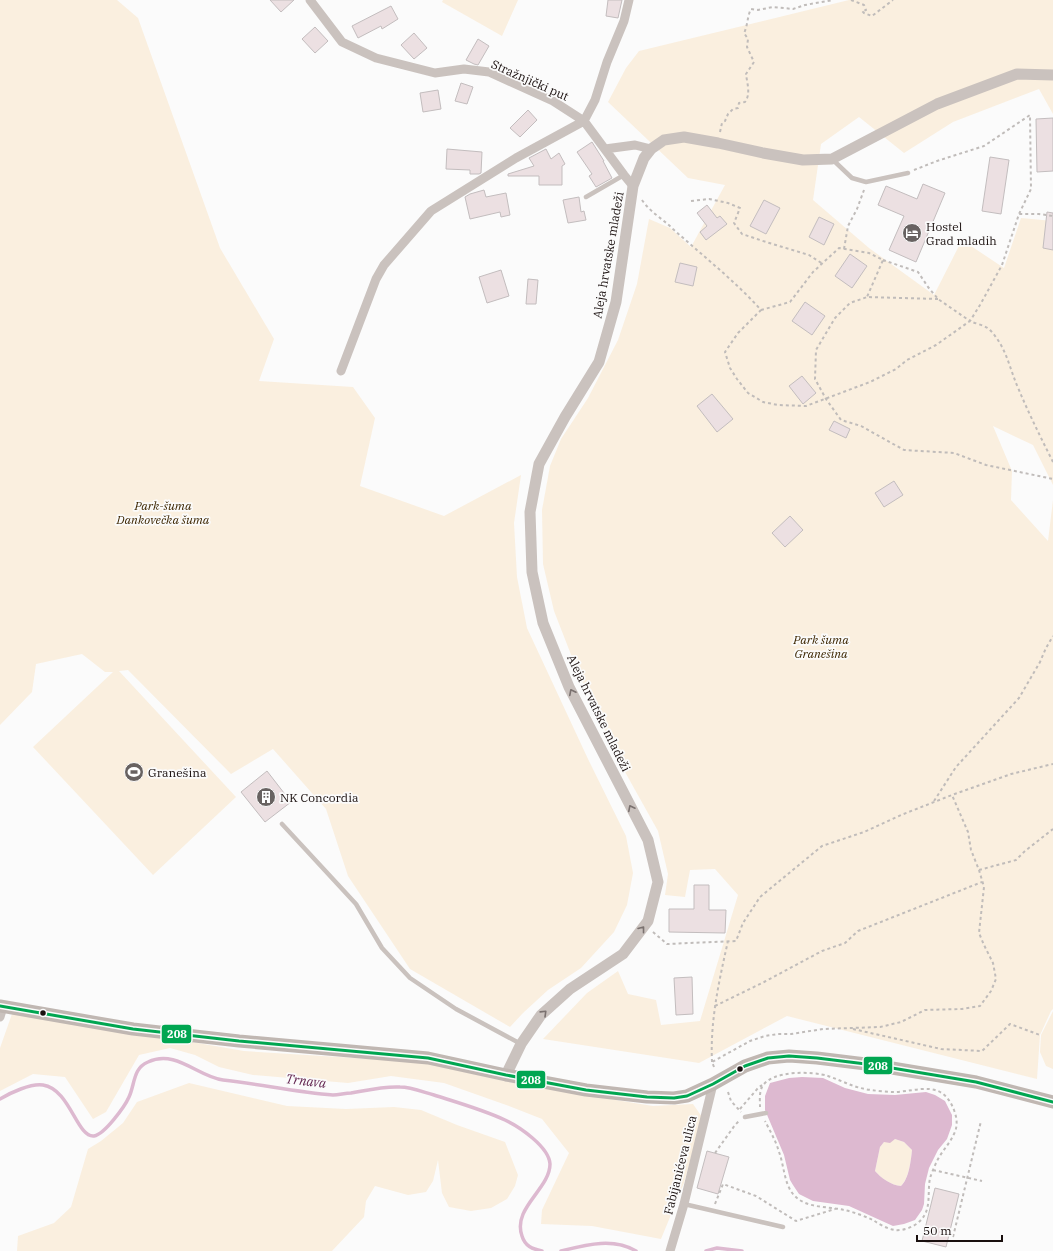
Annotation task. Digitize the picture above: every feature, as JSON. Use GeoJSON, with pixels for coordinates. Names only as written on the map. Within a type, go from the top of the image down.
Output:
{"type":"FeatureCollection","features":[{"type":"Feature","properties":{"kind":"main road"},"geometry":{"type":"LineString","coordinates":[[1,1010],[133,1029],[239,1041],[428,1058],[586,1090],[647,1097],[674,1098],[687,1096],[713,1084],[745,1066],[768,1058],[789,1056],[867,1064],[976,1082],[1053,1102]]}},
{"type":"Feature","properties":{"kind":"street","name":"Stražnjički put"},"geometry":{"type":"LineString","coordinates":[[310,0],[342,42],[376,58],[435,73],[464,69],[489,72],[553,101],[584,121],[633,186]]}},
{"type":"Feature","properties":{"kind":"street"},"geometry":{"type":"LineString","coordinates":[[341,371],[376,278],[384,265],[431,211],[516,158],[584,121],[595,100],[607,62],[624,21],[629,0]]}},
{"type":"Feature","properties":{"kind":"street","name":"Aleja hrvatske mladeži"},"geometry":{"type":"LineString","coordinates":[[506,1075],[521,1044],[540,1015],[570,989],[623,954],[648,921],[658,882],[648,840],[569,687],[543,622],[532,572],[530,512],[539,464],[565,417],[599,362],[616,302],[633,186],[644,158],[651,149],[664,140],[684,137],[803,160],[832,159],[937,104],[1017,74],[1053,75]]}},
{"type":"Feature","properties":{"kind":"street"},"geometry":{"type":"LineString","coordinates":[[605,149],[635,146],[651,149]]}},
{"type":"Feature","properties":{"kind":"street","name":"Fabijanićeva ulica"},"geometry":{"type":"LineString","coordinates":[[671,1248],[684,1204],[713,1084]]}},
{"type":"Feature","properties":{"kind":"lane"},"geometry":{"type":"LineString","coordinates":[[832,159],[852,178],[866,182],[908,173]]}},
{"type":"Feature","properties":{"kind":"lane"},"geometry":{"type":"LineString","coordinates":[[586,197],[624,175]]}},
{"type":"Feature","properties":{"kind":"lane"},"geometry":{"type":"LineString","coordinates":[[282,824],[356,904],[382,948],[410,978],[456,1008],[521,1044]]}},
{"type":"Feature","properties":{"kind":"lane"},"geometry":{"type":"LineString","coordinates":[[745,1117],[766,1113]]}},
{"type":"Feature","properties":{"kind":"lane"},"geometry":{"type":"LineString","coordinates":[[684,1204],[783,1227]]}},
{"type":"Feature","properties":{"kind":"path"},"geometry":{"type":"LineString","coordinates":[[718,143],[722,122],[726,121],[732,108],[738,108],[739,103],[745,102],[748,98],[746,74],[754,62],[747,47],[748,39],[744,33],[751,9],[758,10],[773,7],[793,9],[805,4],[833,0]]}},
{"type":"Feature","properties":{"kind":"path"},"geometry":{"type":"LineString","coordinates":[[851,0],[864,6],[866,10],[862,11],[872,16],[893,0]]}},
{"type":"Feature","properties":{"kind":"path"},"geometry":{"type":"LineString","coordinates":[[908,173],[937,161],[984,146],[1030,115],[1031,189],[1019,214],[1002,265],[970,321],[936,345],[907,360],[896,369],[870,382],[806,406],[778,405],[763,402],[748,393],[737,380],[730,368],[725,352],[738,333],[761,310],[790,302],[813,272],[839,248],[869,253],[883,260],[918,272],[938,299],[970,321],[988,328],[999,341],[1008,357],[1013,376],[1026,407],[1053,462]]}},
{"type":"Feature","properties":{"kind":"path"},"geometry":{"type":"LineString","coordinates":[[844,249],[848,226],[857,210],[866,182]]}},
{"type":"Feature","properties":{"kind":"path"},"geometry":{"type":"LineString","coordinates":[[633,186],[647,207],[666,222],[746,294],[761,310]]}},
{"type":"Feature","properties":{"kind":"path"},"geometry":{"type":"LineString","coordinates":[[691,201],[709,199],[728,203],[740,208],[734,223],[742,234],[808,255],[822,264]]}},
{"type":"Feature","properties":{"kind":"path"},"geometry":{"type":"LineString","coordinates":[[1019,214],[1053,216]]}},
{"type":"Feature","properties":{"kind":"path"},"geometry":{"type":"LineString","coordinates":[[867,297],[883,260]]}},
{"type":"Feature","properties":{"kind":"path"},"geometry":{"type":"LineString","coordinates":[[938,299],[867,297],[850,303],[834,318],[816,350],[815,380],[826,399],[842,420],[861,426],[904,450],[954,453],[986,464],[1053,479]]}},
{"type":"Feature","properties":{"kind":"path"},"geometry":{"type":"LineString","coordinates":[[933,802],[956,767],[1019,698],[1053,636]]}},
{"type":"Feature","properties":{"kind":"path"},"geometry":{"type":"LineString","coordinates":[[648,921],[654,934],[667,944],[736,941],[743,923],[760,897],[822,846],[864,832],[933,802],[1011,774],[1053,764]]}},
{"type":"Feature","properties":{"kind":"path"},"geometry":{"type":"LineString","coordinates":[[712,1062],[750,1041],[765,1036],[823,1029],[880,1027],[901,1022],[925,1010],[962,1009],[980,1006],[991,992],[996,979],[993,962],[984,945],[980,933],[983,894],[982,882],[971,850],[968,832],[952,795]]}},
{"type":"Feature","properties":{"kind":"path"},"geometry":{"type":"LineString","coordinates":[[979,870],[1016,860],[1053,829]]}},
{"type":"Feature","properties":{"kind":"path"},"geometry":{"type":"LineString","coordinates":[[715,1006],[822,951],[845,943],[858,931],[982,882]]}},
{"type":"Feature","properties":{"kind":"path"},"geometry":{"type":"LineString","coordinates":[[714,1067],[712,1062],[711,1046],[712,1022],[719,980],[728,941]]}},
{"type":"Feature","properties":{"kind":"path"},"geometry":{"type":"LineString","coordinates":[[850,1028],[941,1049],[982,1051],[1010,1024],[1040,1035]]}},
{"type":"Feature","properties":{"kind":"path"},"geometry":{"type":"LineString","coordinates":[[740,1109],[758,1088],[769,1080],[795,1073],[828,1076],[852,1086],[871,1090],[895,1092],[927,1088],[946,1096],[952,1104],[957,1124],[952,1139],[938,1159],[933,1170],[930,1179],[929,1201],[920,1221],[904,1230],[893,1230],[852,1212],[809,1204],[801,1201],[794,1195],[789,1187],[779,1151],[764,1119]]}},
{"type":"Feature","properties":{"kind":"path"},"geometry":{"type":"LineString","coordinates":[[761,1111],[760,1092],[763,1085]]}},
{"type":"Feature","properties":{"kind":"path"},"geometry":{"type":"LineString","coordinates":[[716,1153],[735,1125],[745,1117],[740,1109],[731,1101],[728,1092]]}},
{"type":"Feature","properties":{"kind":"path"},"geometry":{"type":"LineString","coordinates":[[953,1237],[980,1121]]}},
{"type":"Feature","properties":{"kind":"path"},"geometry":{"type":"LineString","coordinates":[[933,1170],[982,1181]]}},
{"type":"Feature","properties":{"kind":"path"},"geometry":{"type":"LineString","coordinates":[[713,1211],[723,1184],[756,1196],[796,1221],[837,1208]]}},
{"type":"Feature","properties":{"kind":"green space","name":"Park-šuma Dankovečka šuma"},"geometry":{"type":"Polygon","coordinates":[[[0,0],[117,0],[138,18],[220,248],[274,339],[259,381],[353,387],[375,418],[360,486],[444,516],[521,475],[514,523],[517,577],[527,628],[588,759],[626,836],[633,873],[627,905],[614,932],[581,968],[548,990],[510,1027],[410,969],[348,876],[326,809],[273,749],[231,774],[128,670],[119,671],[236,797],[153,875],[33,747],[113,672],[105,672],[82,654],[36,664],[32,692],[0,725],[0,0]]]}},
{"type":"Feature","properties":{"kind":"green space"},"geometry":{"type":"Polygon","coordinates":[[[443,0],[518,0],[502,36],[442,2],[443,0]]]}},
{"type":"Feature","properties":{"kind":"green space","name":"Park šuma Granešina"},"geometry":{"type":"Polygon","coordinates":[[[849,0],[1053,0],[1053,114],[1039,89],[953,122],[904,153],[859,117],[821,144],[813,200],[869,248],[934,295],[962,240],[1004,268],[1021,218],[1053,221],[1053,485],[1033,445],[993,426],[1012,471],[1011,500],[1048,541],[1053,500],[1053,1009],[1040,1035],[1037,1079],[787,1016],[699,1063],[543,1039],[587,993],[618,971],[628,994],[656,1000],[661,1025],[700,1021],[738,895],[715,869],[690,870],[685,897],[665,895],[668,874],[658,831],[620,763],[577,670],[554,611],[543,564],[542,510],[550,466],[561,439],[588,398],[618,340],[637,284],[649,219],[670,228],[691,247],[725,185],[688,178],[608,102],[626,68],[639,51],[849,0]]]}},
{"type":"Feature","properties":{"kind":"green space"},"geometry":{"type":"Polygon","coordinates":[[[13,1011],[244,1051],[420,1062],[522,1085],[653,1106],[693,1104],[702,1117],[684,1183],[661,1239],[592,1226],[541,1224],[542,1210],[569,1153],[542,1119],[444,1083],[391,1076],[348,1083],[253,1075],[219,1067],[195,1055],[170,1048],[139,1055],[106,1112],[93,1119],[65,1077],[33,1074],[0,1091],[0,1048],[13,1011]]]}},
{"type":"Feature","properties":{"kind":"green space"},"geometry":{"type":"Polygon","coordinates":[[[1053,1011],[1053,1069],[1046,1066],[1040,1052],[1041,1035],[1053,1011]]]}},
{"type":"Feature","properties":{"kind":"green space"},"geometry":{"type":"Polygon","coordinates":[[[189,1083],[287,1106],[346,1109],[394,1107],[421,1110],[457,1125],[505,1142],[518,1175],[515,1186],[507,1199],[491,1208],[471,1211],[449,1207],[442,1193],[438,1160],[433,1181],[426,1192],[408,1195],[375,1186],[366,1201],[364,1217],[332,1251],[17,1251],[18,1236],[54,1223],[71,1207],[88,1149],[101,1141],[123,1123],[137,1102],[189,1083]]]}},
{"type":"Feature","properties":{"kind":"green space"},"geometry":{"type":"Polygon","coordinates":[[[895,1139],[904,1142],[912,1150],[908,1174],[901,1186],[886,1181],[875,1171],[880,1147],[884,1142],[895,1139]]]}},
{"type":"Feature","properties":{"kind":"shaded area"},"geometry":{"type":"Polygon","coordinates":[[[789,1078],[823,1078],[845,1088],[868,1094],[895,1095],[926,1092],[945,1101],[952,1115],[952,1125],[947,1139],[938,1150],[929,1168],[925,1184],[924,1204],[915,1220],[893,1226],[849,1206],[813,1201],[799,1194],[790,1180],[784,1155],[765,1110],[765,1096],[770,1083],[789,1078]],[[895,1139],[890,1143],[884,1142],[880,1147],[875,1171],[886,1181],[898,1186],[901,1186],[904,1183],[908,1174],[912,1150],[904,1142],[895,1139]]]}},
{"type":"Feature","properties":{"kind":"building"},"geometry":{"type":"Polygon","coordinates":[[[270,0],[294,0],[281,12],[270,0]]]}},
{"type":"Feature","properties":{"kind":"building"},"geometry":{"type":"Polygon","coordinates":[[[608,0],[622,0],[618,18],[606,16],[608,0]]]}},
{"type":"Feature","properties":{"kind":"building"},"geometry":{"type":"Polygon","coordinates":[[[391,6],[398,19],[382,29],[381,26],[358,38],[352,26],[391,6]]]}},
{"type":"Feature","properties":{"kind":"building"},"geometry":{"type":"Polygon","coordinates":[[[315,27],[328,41],[315,53],[302,39],[315,27]]]}},
{"type":"Feature","properties":{"kind":"building"},"geometry":{"type":"Polygon","coordinates":[[[414,33],[427,48],[414,59],[401,45],[414,33]]]}},
{"type":"Feature","properties":{"kind":"building"},"geometry":{"type":"Polygon","coordinates":[[[478,39],[489,46],[478,65],[466,60],[478,39]]]}},
{"type":"Feature","properties":{"kind":"building"},"geometry":{"type":"Polygon","coordinates":[[[461,83],[473,87],[467,104],[455,101],[461,83]]]}},
{"type":"Feature","properties":{"kind":"building"},"geometry":{"type":"Polygon","coordinates":[[[438,90],[441,109],[423,112],[420,93],[438,90]]]}},
{"type":"Feature","properties":{"kind":"building"},"geometry":{"type":"Polygon","coordinates":[[[528,110],[537,120],[520,137],[510,128],[528,110]]]}},
{"type":"Feature","properties":{"kind":"building"},"geometry":{"type":"Polygon","coordinates":[[[1053,118],[1053,171],[1037,172],[1036,119],[1053,118]]]}},
{"type":"Feature","properties":{"kind":"building"},"geometry":{"type":"Polygon","coordinates":[[[592,142],[604,161],[612,178],[596,187],[589,176],[592,174],[577,152],[592,142]]]}},
{"type":"Feature","properties":{"kind":"building"},"geometry":{"type":"Polygon","coordinates":[[[447,149],[482,152],[481,173],[470,174],[470,170],[446,169],[447,149]]]}},
{"type":"Feature","properties":{"kind":"building"},"geometry":{"type":"Polygon","coordinates":[[[546,149],[551,159],[559,153],[565,164],[562,166],[562,185],[539,185],[539,176],[508,176],[508,174],[534,166],[529,158],[546,149]]]}},
{"type":"Feature","properties":{"kind":"building"},"geometry":{"type":"Polygon","coordinates":[[[990,157],[1009,160],[1001,214],[982,211],[990,157]]]}},
{"type":"Feature","properties":{"kind":"building","name":"Hostel Grad mladih"},"geometry":{"type":"Polygon","coordinates":[[[923,184],[945,193],[916,262],[889,250],[904,216],[878,205],[886,186],[917,199],[923,184]]]}},
{"type":"Feature","properties":{"kind":"building"},"geometry":{"type":"Polygon","coordinates":[[[484,190],[486,197],[506,193],[510,215],[501,217],[500,212],[470,219],[465,197],[484,190]]]}},
{"type":"Feature","properties":{"kind":"building"},"geometry":{"type":"Polygon","coordinates":[[[579,197],[581,212],[584,211],[586,220],[568,223],[563,200],[579,197]]]}},
{"type":"Feature","properties":{"kind":"building"},"geometry":{"type":"Polygon","coordinates":[[[764,200],[780,208],[766,234],[750,226],[764,200]]]}},
{"type":"Feature","properties":{"kind":"building"},"geometry":{"type":"Polygon","coordinates":[[[707,205],[717,218],[720,216],[727,224],[706,240],[700,232],[707,226],[697,213],[707,205]]]}},
{"type":"Feature","properties":{"kind":"building"},"geometry":{"type":"Polygon","coordinates":[[[1047,212],[1053,213],[1053,250],[1043,248],[1047,212]]]}},
{"type":"Feature","properties":{"kind":"building"},"geometry":{"type":"Polygon","coordinates":[[[819,217],[834,224],[824,245],[809,237],[819,217]]]}},
{"type":"Feature","properties":{"kind":"building"},"geometry":{"type":"Polygon","coordinates":[[[850,254],[867,266],[852,288],[835,276],[850,254]]]}},
{"type":"Feature","properties":{"kind":"building"},"geometry":{"type":"Polygon","coordinates":[[[680,263],[697,267],[693,286],[675,282],[680,263]]]}},
{"type":"Feature","properties":{"kind":"building"},"geometry":{"type":"Polygon","coordinates":[[[501,270],[509,296],[487,303],[479,277],[501,270]]]}},
{"type":"Feature","properties":{"kind":"building"},"geometry":{"type":"Polygon","coordinates":[[[528,279],[538,280],[536,304],[526,304],[528,279]]]}},
{"type":"Feature","properties":{"kind":"building"},"geometry":{"type":"Polygon","coordinates":[[[805,302],[825,316],[812,335],[792,321],[805,302]]]}},
{"type":"Feature","properties":{"kind":"building"},"geometry":{"type":"Polygon","coordinates":[[[802,376],[816,393],[803,404],[789,386],[802,376]]]}},
{"type":"Feature","properties":{"kind":"building"},"geometry":{"type":"Polygon","coordinates":[[[712,394],[733,419],[717,432],[697,406],[712,394]]]}},
{"type":"Feature","properties":{"kind":"building"},"geometry":{"type":"Polygon","coordinates":[[[834,421],[850,429],[846,438],[829,430],[834,421]]]}},
{"type":"Feature","properties":{"kind":"building"},"geometry":{"type":"Polygon","coordinates":[[[894,481],[903,495],[884,507],[875,493],[894,481]]]}},
{"type":"Feature","properties":{"kind":"building"},"geometry":{"type":"Polygon","coordinates":[[[790,516],[803,530],[785,547],[772,533],[790,516]]]}},
{"type":"Feature","properties":{"kind":"building","name":"NK Concordia"},"geometry":{"type":"Polygon","coordinates":[[[267,771],[291,802],[265,822],[241,792],[267,771]]]}},
{"type":"Feature","properties":{"kind":"building"},"geometry":{"type":"Polygon","coordinates":[[[694,885],[709,885],[709,910],[726,910],[725,933],[669,932],[669,909],[694,909],[694,885]]]}},
{"type":"Feature","properties":{"kind":"building"},"geometry":{"type":"Polygon","coordinates":[[[692,977],[693,1014],[676,1015],[674,978],[692,977]]]}},
{"type":"Feature","properties":{"kind":"building"},"geometry":{"type":"Polygon","coordinates":[[[707,1151],[729,1157],[718,1194],[697,1188],[707,1151]]]}},
{"type":"Feature","properties":{"kind":"building"},"geometry":{"type":"Polygon","coordinates":[[[935,1188],[959,1194],[946,1247],[922,1241],[935,1188]]]}},
{"type":"Feature","properties":{"kind":"waterway","name":"Trnava"},"geometry":{"type":"LineString","coordinates":[[0,1099],[15,1091],[27,1087],[43,1085],[52,1088],[67,1103],[78,1122],[88,1135],[94,1136],[104,1130],[123,1107],[129,1097],[135,1077],[140,1068],[148,1062],[158,1059],[177,1061],[214,1078],[223,1080],[319,1094],[335,1095],[388,1087],[404,1087],[417,1090],[470,1106],[505,1120],[533,1138],[545,1151],[550,1164],[548,1173],[544,1182],[526,1208],[522,1216],[520,1226],[522,1236],[527,1245],[542,1251]]}},
{"type":"Feature","properties":{"kind":"waterway","name":"Trnava"},"geometry":{"type":"LineString","coordinates":[[561,1251],[580,1246],[608,1243],[618,1244],[636,1251]]}},
{"type":"Feature","properties":{"kind":"waterway","name":"Trnava"},"geometry":{"type":"LineString","coordinates":[[706,1251],[717,1248],[742,1251]]}},
{"type":"Feature","properties":{"kind":"transit line","name":"208"},"geometry":{"type":"LineString","coordinates":[[0,1006],[133,1029],[239,1041],[428,1058],[586,1090],[647,1097],[674,1098],[687,1096],[713,1084],[745,1066],[768,1058],[789,1056],[874,1065],[976,1082],[1053,1102]]}},
{"type":"Feature","properties":{"kind":"place","name":"Hostel Grad mladih"},"geometry":{"type":"Point","coordinates":[912,233]}},
{"type":"Feature","properties":{"kind":"place","name":"Granešina"},"geometry":{"type":"Point","coordinates":[134,772]}},
{"type":"Feature","properties":{"kind":"place","name":"NK Concordia"},"geometry":{"type":"Point","coordinates":[266,797]}}]}
